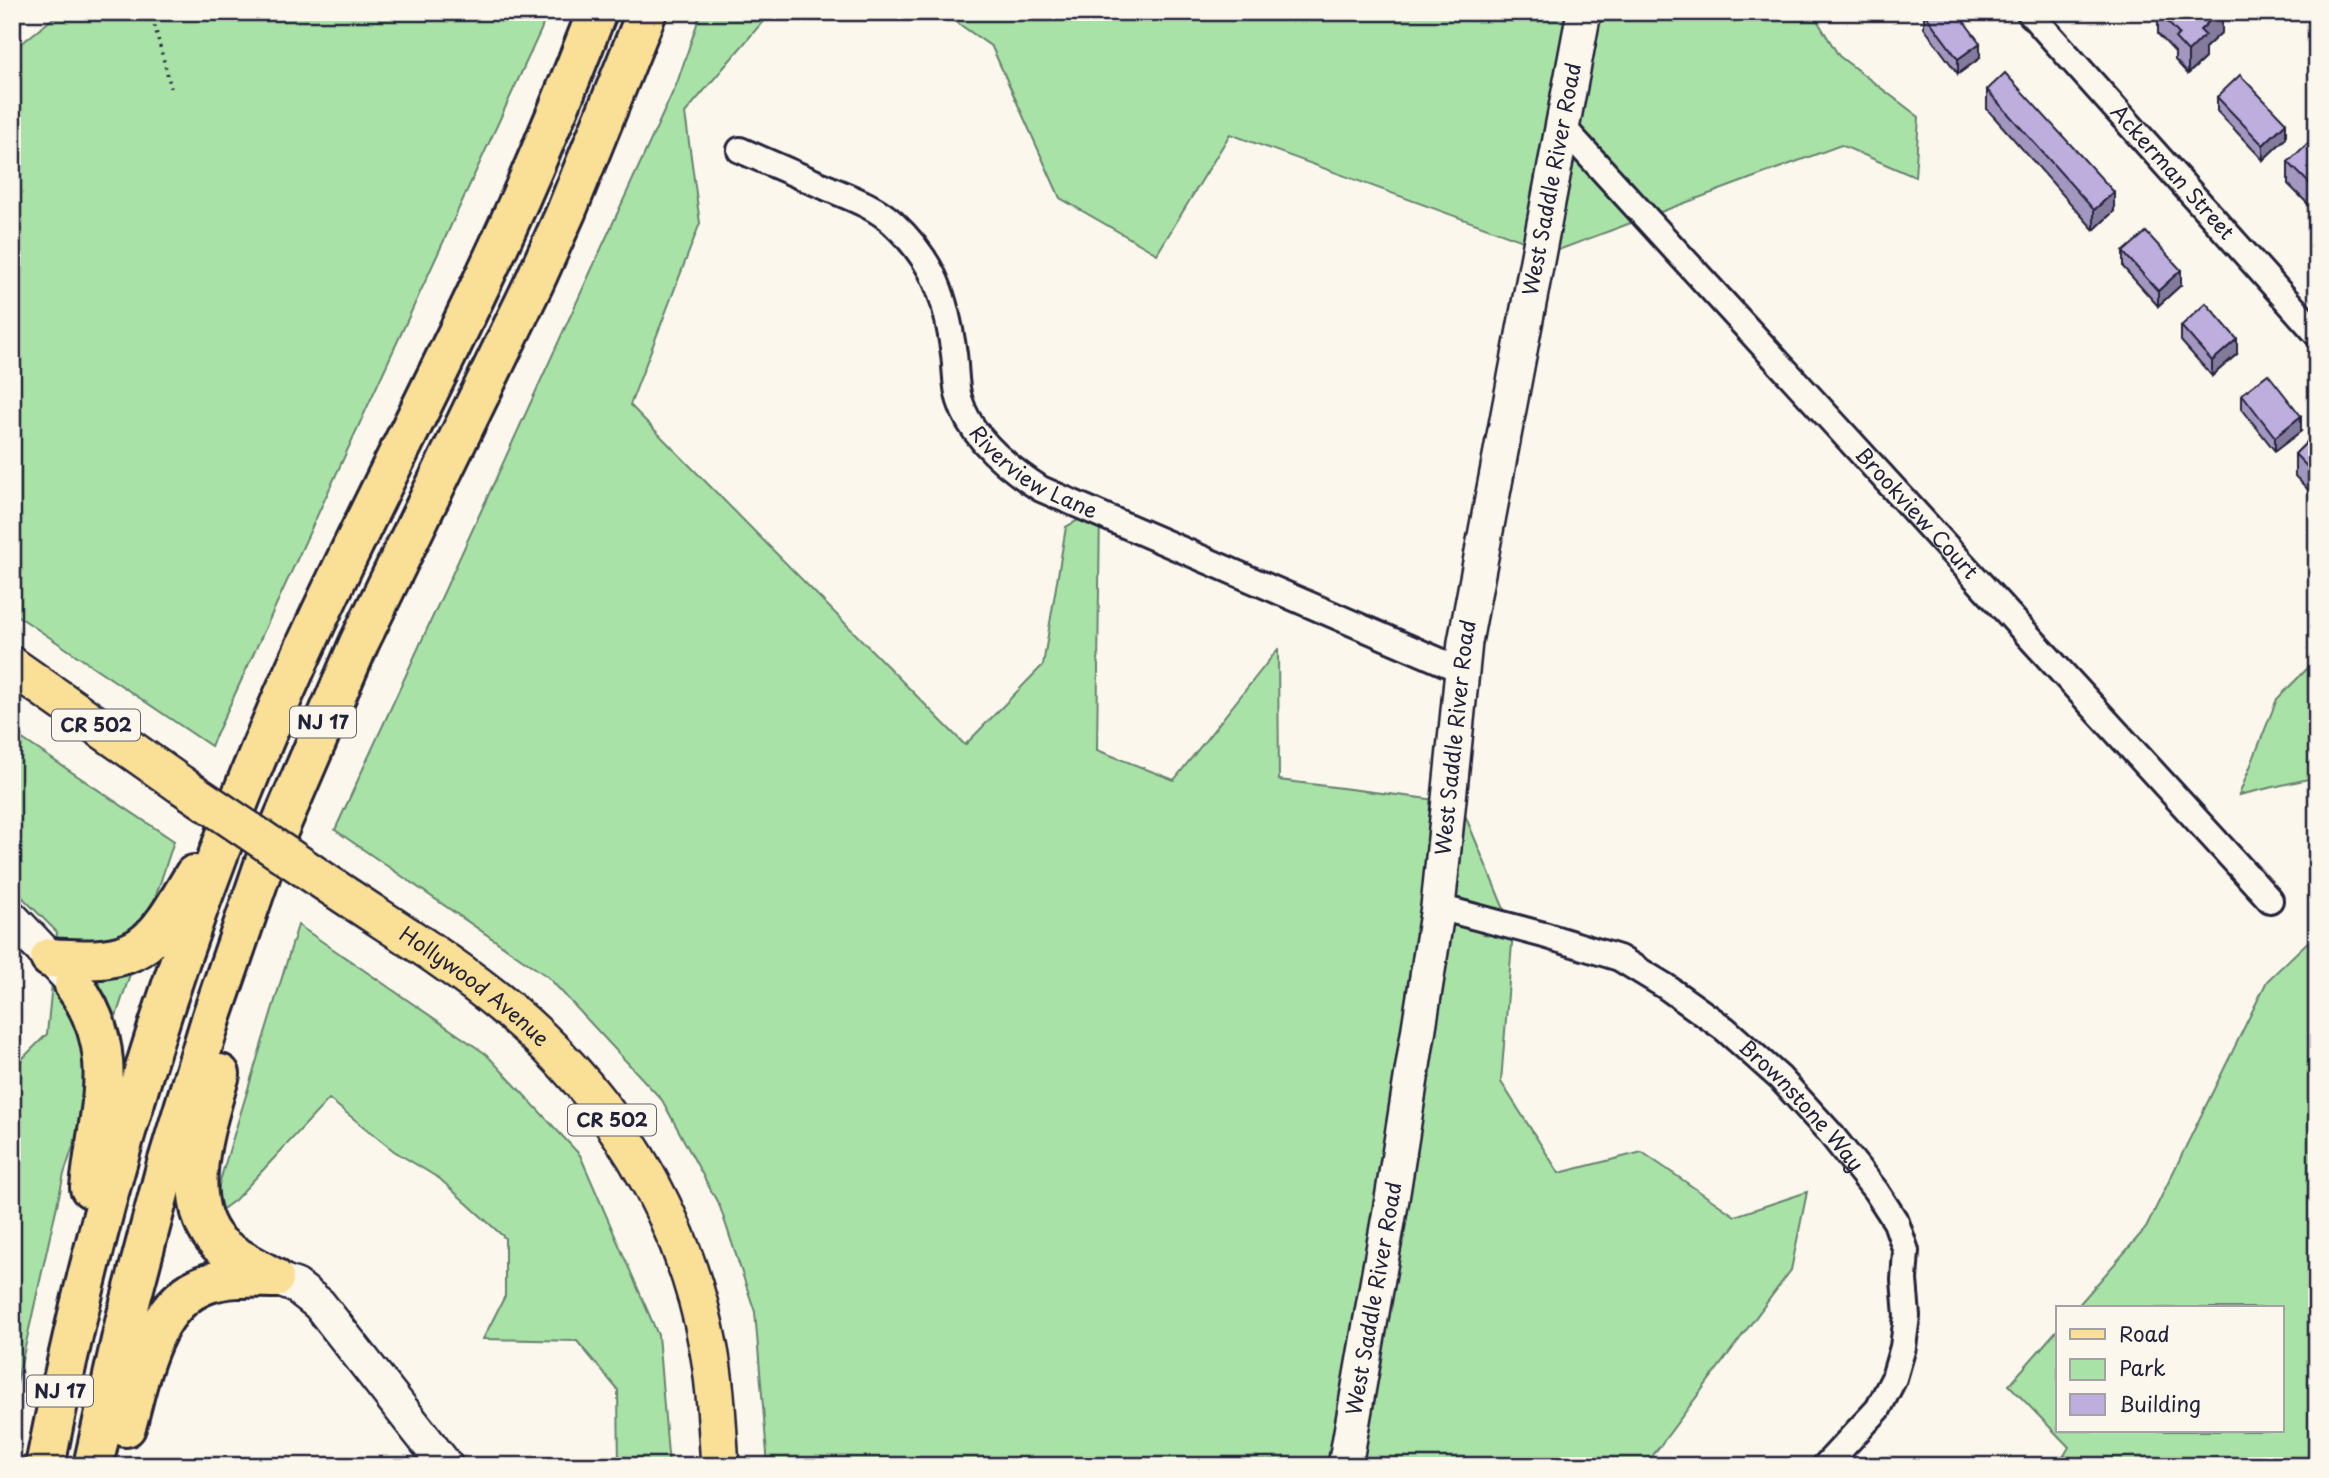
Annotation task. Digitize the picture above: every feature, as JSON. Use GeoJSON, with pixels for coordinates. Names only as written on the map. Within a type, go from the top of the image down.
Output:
{"type":"FeatureCollection","features":[{"type":"Feature","properties":{"kind":"highway","name":"NJ 17"},"geometry":{"type":"LineString","coordinates":[[45,1466],[77,1317],[106,1202],[151,1051],[244,788],[318,619],[515,211],[597,12]]}},
{"type":"Feature","properties":{"kind":"highway","name":"NJ 17"},"geometry":{"type":"LineString","coordinates":[[93,1466],[125,1322],[152,1219],[204,1042],[266,859],[326,715],[428,498],[540,271],[587,163],[647,12]]}},
{"type":"Feature","properties":{"kind":"highway"},"geometry":{"type":"LineString","coordinates":[[77,1317],[93,1154],[105,1090],[102,1049],[97,1030],[84,998],[62,972],[120,956],[147,943],[169,916],[244,788]]}},
{"type":"Feature","properties":{"kind":"highway"},"geometry":{"type":"LineString","coordinates":[[239,938],[223,1064],[204,1135],[198,1170],[199,1204],[217,1241],[235,1256],[274,1278]]}},
{"type":"Feature","properties":{"kind":"highway"},"geometry":{"type":"LineString","coordinates":[[117,1466],[144,1365],[160,1327],[176,1303],[195,1289],[218,1280],[274,1278]]}},
{"type":"Feature","properties":{"kind":"main road","name":"Hollywood Avenue"},"geometry":{"type":"LineString","coordinates":[[12,666],[180,784],[462,975],[532,1030],[558,1055],[586,1087],[635,1154],[671,1223],[698,1302],[708,1344],[714,1383],[720,1466]]}},
{"type":"Feature","properties":{"kind":"street","name":"West Saddle River Road"},"geometry":{"type":"LineString","coordinates":[[1345,1466],[1392,1199],[1438,907],[1465,642],[1584,12]]}},
{"type":"Feature","properties":{"kind":"street","name":"Ackerman Street"},"geometry":{"type":"LineString","coordinates":[[2029,12],[2317,334]]}},
{"type":"Feature","properties":{"kind":"street","name":"Brookview Court"},"geometry":{"type":"LineString","coordinates":[[1562,126],[2270,900]]}},
{"type":"Feature","properties":{"kind":"street","name":"Riverview Lane"},"geometry":{"type":"LineString","coordinates":[[740,150],[861,202],[891,220],[927,260],[949,319],[960,401],[976,432],[1015,472],[1041,489],[1461,670]]}},
{"type":"Feature","properties":{"kind":"street","name":"Brownstone Way"},"geometry":{"type":"LineString","coordinates":[[1438,907],[1619,958],[1665,986],[1725,1030],[1780,1079],[1830,1133],[1876,1191],[1896,1222],[1906,1251],[1904,1280],[1907,1315],[1903,1347],[1894,1378],[1878,1409],[1825,1466]]}},
{"type":"Feature","properties":{"kind":"street"},"geometry":{"type":"LineString","coordinates":[[12,918],[62,972]]}},
{"type":"Feature","properties":{"kind":"street"},"geometry":{"type":"LineString","coordinates":[[274,1278],[296,1286],[319,1304],[438,1463]]}},
{"type":"Feature","properties":{"kind":"path"},"geometry":{"type":"LineString","coordinates":[[151,12],[171,88]]}},
{"type":"Feature","properties":{"kind":"green space"},"geometry":{"type":"Polygon","coordinates":[[[61,12],[547,12],[211,746],[12,612],[12,51],[61,12]]]}},
{"type":"Feature","properties":{"kind":"green space"},"geometry":{"type":"Polygon","coordinates":[[[701,12],[771,12],[685,113],[700,223],[630,405],[965,745],[1043,665],[1066,527],[1100,508],[1097,750],[1174,780],[1278,649],[1279,780],[1460,803],[1513,931],[1501,1082],[1559,1173],[1642,1152],[1735,1216],[1807,1192],[1791,1270],[1645,1466],[768,1466],[755,1312],[720,1207],[662,1100],[548,977],[335,830],[677,83],[701,12]]]}},
{"type":"Feature","properties":{"kind":"green space"},"geometry":{"type":"Polygon","coordinates":[[[942,12],[1564,12],[1604,21],[1613,12],[1812,12],[1839,56],[1919,117],[1915,177],[1841,145],[1553,252],[1230,134],[1157,254],[1060,198],[992,47],[942,12]]]}},
{"type":"Feature","properties":{"kind":"green space"},"geometry":{"type":"Polygon","coordinates":[[[2317,659],[2317,777],[2239,795],[2277,699],[2317,659]]]}},
{"type":"Feature","properties":{"kind":"green space"},"geometry":{"type":"Polygon","coordinates":[[[12,732],[174,841],[64,1174],[12,1405],[12,1069],[47,1034],[57,932],[12,887],[12,732]]]}},
{"type":"Feature","properties":{"kind":"green space"},"geometry":{"type":"Polygon","coordinates":[[[298,925],[486,1054],[580,1155],[658,1335],[669,1466],[619,1466],[618,1390],[577,1341],[483,1339],[505,1296],[505,1238],[440,1179],[394,1151],[329,1099],[235,1200],[208,1220],[298,925]]]}},
{"type":"Feature","properties":{"kind":"green space"},"geometry":{"type":"Polygon","coordinates":[[[2317,933],[2317,1466],[2058,1466],[2069,1447],[2009,1385],[2056,1331],[2056,1432],[2284,1432],[2284,1306],[2078,1306],[2146,1228],[2267,981],[2317,933]]]}},
{"type":"Feature","properties":{"kind":"building"},"geometry":{"type":"Polygon","coordinates":[[[1957,12],[1980,43],[1958,59],[1924,13],[1957,12]]]}},
{"type":"Feature","properties":{"kind":"building"},"geometry":{"type":"Polygon","coordinates":[[[2158,12],[2219,12],[2200,30],[2205,35],[2188,52],[2175,38],[2179,34],[2158,12]]]}},
{"type":"Feature","properties":{"kind":"building"},"geometry":{"type":"Polygon","coordinates":[[[2005,73],[2114,192],[2094,210],[1987,90],[2005,73]]]}},
{"type":"Feature","properties":{"kind":"building"},"geometry":{"type":"Polygon","coordinates":[[[2240,75],[2286,123],[2263,145],[2217,97],[2240,75]]]}},
{"type":"Feature","properties":{"kind":"building"},"geometry":{"type":"Polygon","coordinates":[[[2312,139],[2317,143],[2317,191],[2288,162],[2312,139]]]}},
{"type":"Feature","properties":{"kind":"building"},"geometry":{"type":"Polygon","coordinates":[[[2146,232],[2181,270],[2158,291],[2123,252],[2146,232]]]}},
{"type":"Feature","properties":{"kind":"building"},"geometry":{"type":"Polygon","coordinates":[[[2206,303],[2237,339],[2212,361],[2181,326],[2206,303]]]}},
{"type":"Feature","properties":{"kind":"building"},"geometry":{"type":"Polygon","coordinates":[[[2268,374],[2301,416],[2275,437],[2242,394],[2268,374]]]}},
{"type":"Feature","properties":{"kind":"building"},"geometry":{"type":"Polygon","coordinates":[[[2317,432],[2317,477],[2295,454],[2317,432]]]}}]}
